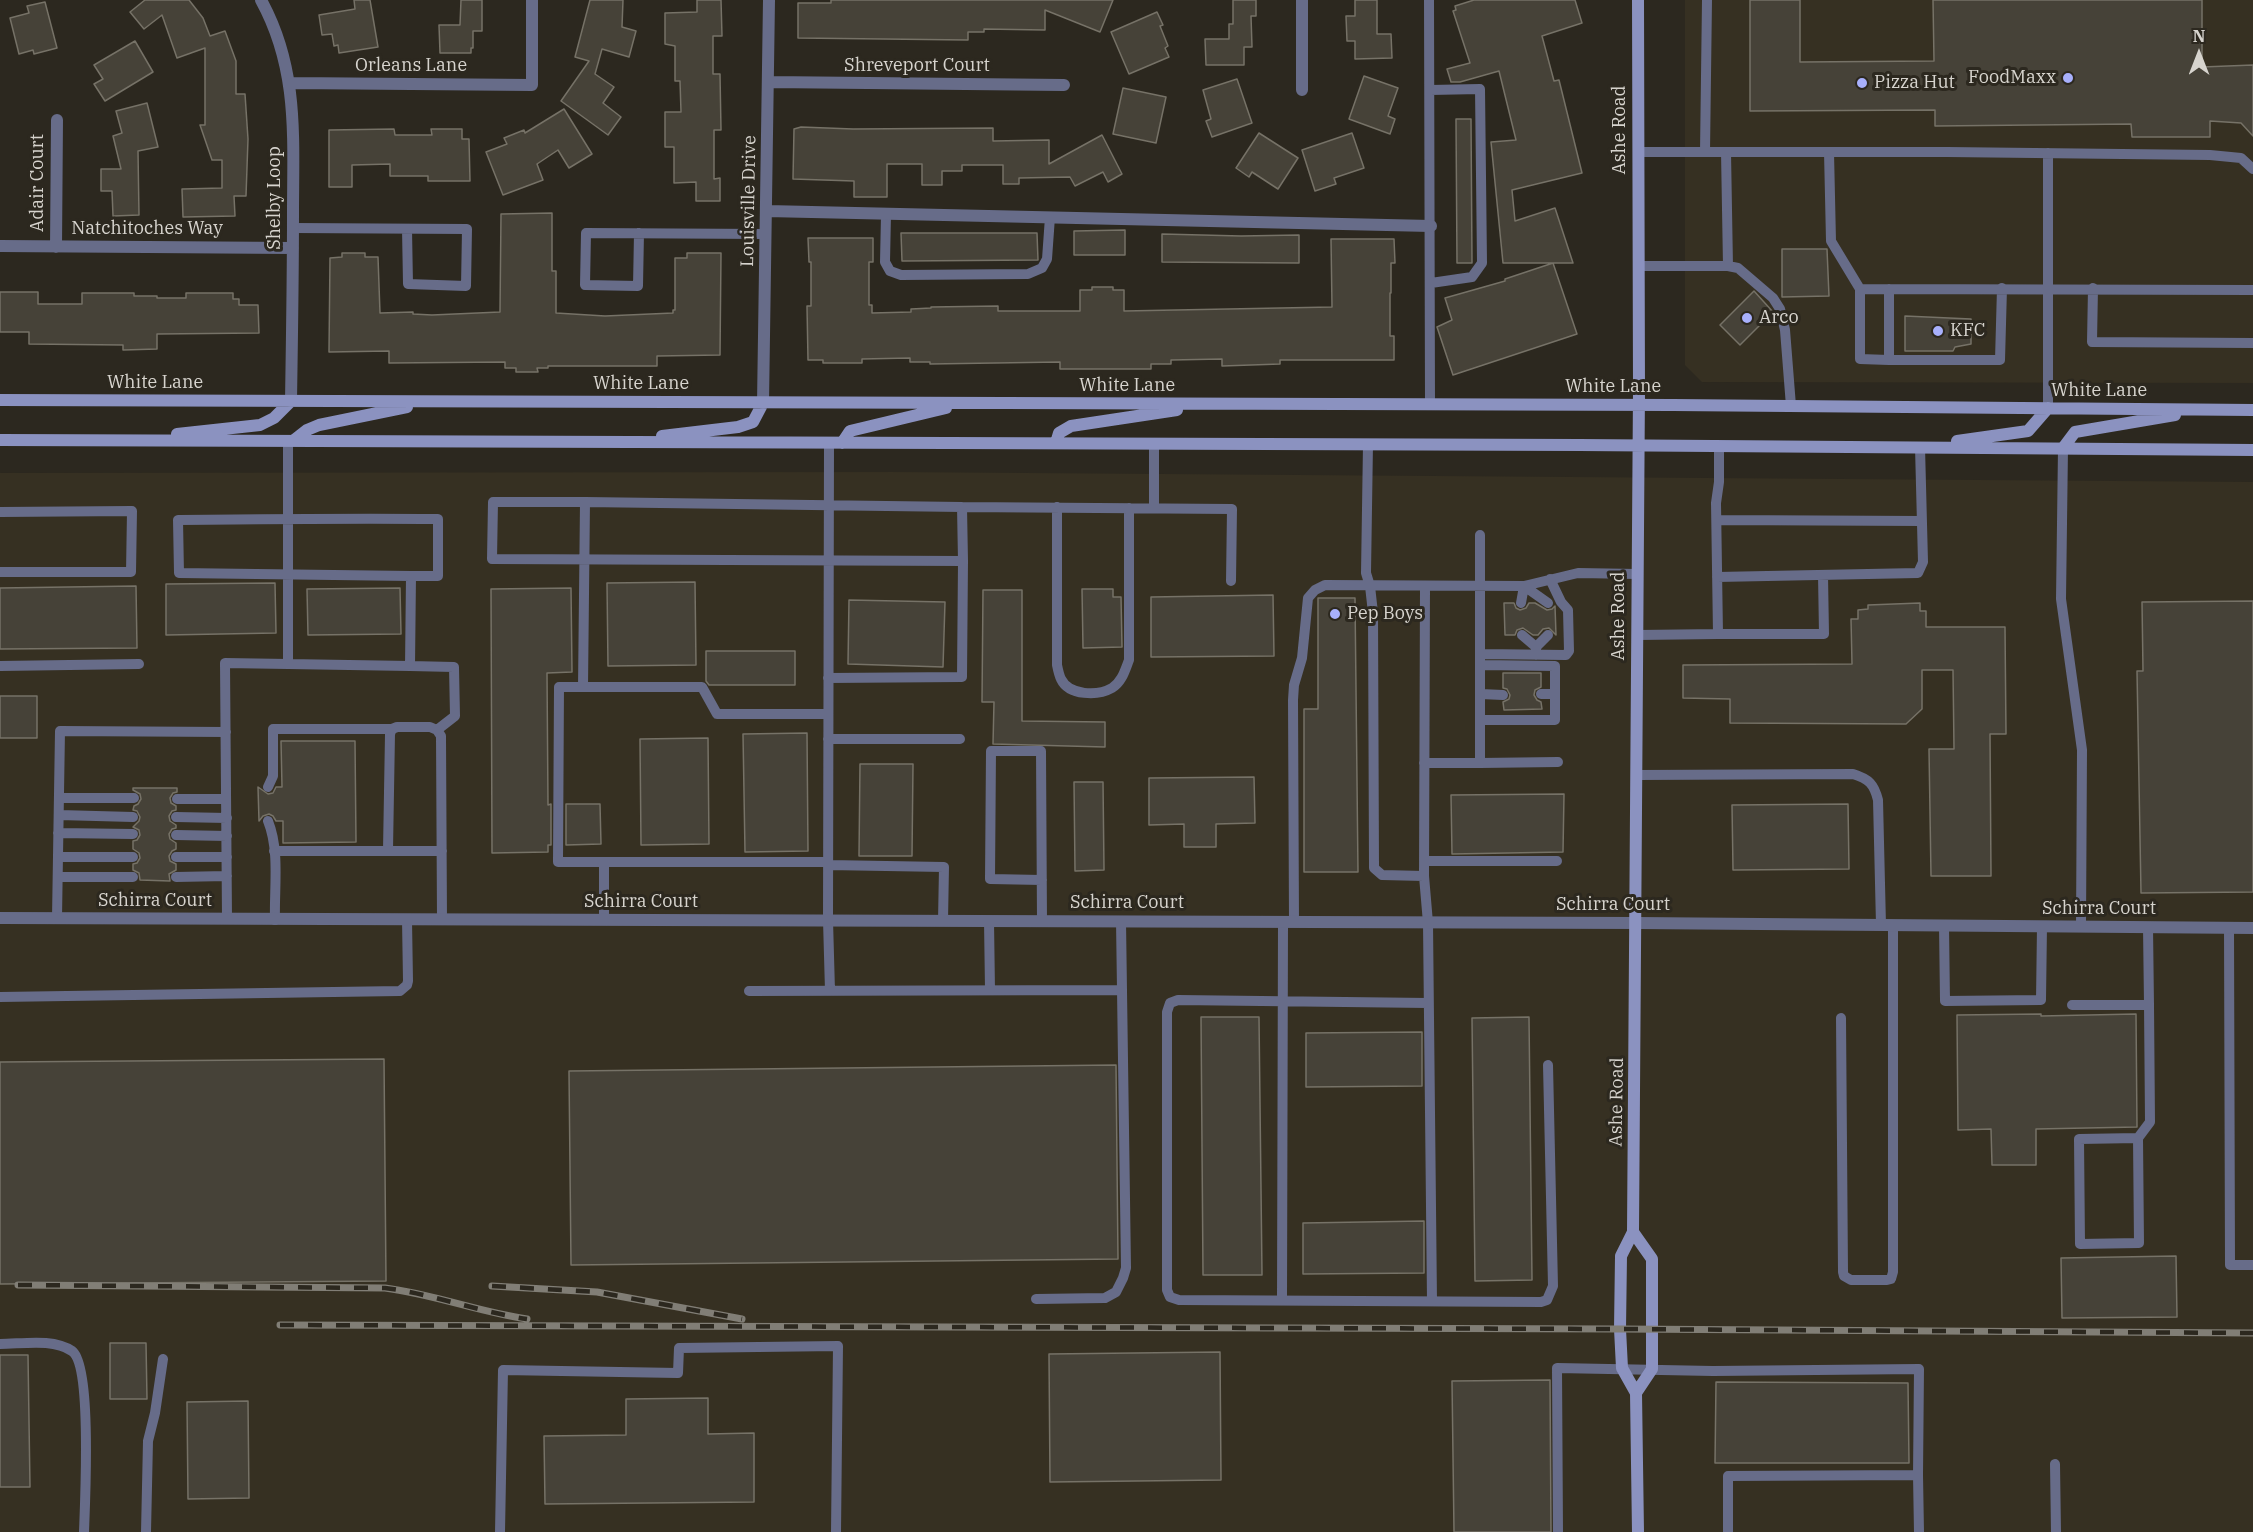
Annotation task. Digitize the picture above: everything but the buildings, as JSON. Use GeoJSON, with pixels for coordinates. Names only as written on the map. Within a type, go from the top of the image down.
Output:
{"type":"FeatureCollection","features":[{"type":"Feature","properties":{"kind":"main road","name":"Ashe Road"},"geometry":{"type":"LineString","coordinates":[[1638,0],[1637,923],[1633,1232],[1621,1256],[1620,1329],[1622,1368],[1636,1393],[1638,1532]]}},
{"type":"Feature","properties":{"kind":"main road","name":"White Lane"},"geometry":{"type":"LineString","coordinates":[[3,401],[1639,405],[2253,410]]}},
{"type":"Feature","properties":{"kind":"main road"},"geometry":{"type":"LineString","coordinates":[[126,441],[260,424],[274,418],[291,401]]}},
{"type":"Feature","properties":{"kind":"main road"},"geometry":{"type":"LineString","coordinates":[[290,441],[319,424],[434,402]]}},
{"type":"Feature","properties":{"kind":"main road"},"geometry":{"type":"LineString","coordinates":[[604,442],[738,427],[753,422],[763,403]]}},
{"type":"Feature","properties":{"kind":"main road"},"geometry":{"type":"LineString","coordinates":[[842,443],[850,431],[967,403]]}},
{"type":"Feature","properties":{"kind":"main road"},"geometry":{"type":"LineString","coordinates":[[1056,443],[1059,433],[1071,426],[1214,404]]}},
{"type":"Feature","properties":{"kind":"main road"},"geometry":{"type":"LineString","coordinates":[[1920,447],[2028,431],[2048,408]]}},
{"type":"Feature","properties":{"kind":"main road"},"geometry":{"type":"LineString","coordinates":[[2062,448],[2075,432],[2206,409]]}},
{"type":"Feature","properties":{"kind":"main road"},"geometry":{"type":"LineString","coordinates":[[0,440],[2251,449]]}},
{"type":"Feature","properties":{"kind":"main road"},"geometry":{"type":"LineString","coordinates":[[1633,1232],[1652,1259],[1653,1369],[1636,1393]]}},
{"type":"Feature","properties":{"kind":"street","name":"Shelby Loop"},"geometry":{"type":"LineString","coordinates":[[261,0],[270,15],[284,53],[291,83],[293,108],[291,401]]}},
{"type":"Feature","properties":{"kind":"street","name":"Orleans Lane"},"geometry":{"type":"LineString","coordinates":[[291,83],[532,85],[532,0]]}},
{"type":"Feature","properties":{"kind":"street","name":"Louisville Drive"},"geometry":{"type":"LineString","coordinates":[[763,403],[769,0]]}},
{"type":"Feature","properties":{"kind":"street"},"geometry":{"type":"LineString","coordinates":[[1302,0],[1302,90]]}},
{"type":"Feature","properties":{"kind":"street","name":"Shreveport Court"},"geometry":{"type":"LineString","coordinates":[[769,82],[1064,85]]}},
{"type":"Feature","properties":{"kind":"street","name":"Adair Court"},"geometry":{"type":"LineString","coordinates":[[56,247],[57,120]]}},
{"type":"Feature","properties":{"kind":"street"},"geometry":{"type":"LineString","coordinates":[[767,211],[1431,226]]}},
{"type":"Feature","properties":{"kind":"street","name":"Natchitoches Way"},"geometry":{"type":"LineString","coordinates":[[0,246],[293,248]]}},
{"type":"Feature","properties":{"kind":"street","name":"Schirra Court"},"geometry":{"type":"LineString","coordinates":[[0,918],[1637,923],[2253,928]]}},
{"type":"Feature","properties":{"kind":"lane"},"geometry":{"type":"LineString","coordinates":[[1430,0],[1430,405]]}},
{"type":"Feature","properties":{"kind":"lane"},"geometry":{"type":"LineString","coordinates":[[1705,152],[1707,0]]}},
{"type":"Feature","properties":{"kind":"lane"},"geometry":{"type":"LineString","coordinates":[[1430,90],[1480,89],[1482,262],[1472,277],[1431,283]]}},
{"type":"Feature","properties":{"kind":"lane"},"geometry":{"type":"LineString","coordinates":[[1638,152],[2210,155],[2241,158],[2253,169]]}},
{"type":"Feature","properties":{"kind":"lane"},"geometry":{"type":"LineString","coordinates":[[1726,152],[1728,266]]}},
{"type":"Feature","properties":{"kind":"lane"},"geometry":{"type":"LineString","coordinates":[[1829,152],[1831,241],[1860,289],[1860,359],[2000,360],[2002,288]]}},
{"type":"Feature","properties":{"kind":"lane"},"geometry":{"type":"LineString","coordinates":[[2048,153],[2048,408]]}},
{"type":"Feature","properties":{"kind":"lane"},"geometry":{"type":"LineString","coordinates":[[886,214],[885,262],[890,271],[901,275],[1028,274],[1042,268],[1047,260],[1050,217]]}},
{"type":"Feature","properties":{"kind":"lane"},"geometry":{"type":"LineString","coordinates":[[293,228],[467,229],[466,286],[408,284],[407,229]]}},
{"type":"Feature","properties":{"kind":"lane"},"geometry":{"type":"LineString","coordinates":[[639,233],[638,286],[585,285],[586,233],[639,233],[766,234]]}},
{"type":"Feature","properties":{"kind":"lane"},"geometry":{"type":"LineString","coordinates":[[1639,266],[1738,268],[1773,298],[1780,309],[1785,330],[1791,406]]}},
{"type":"Feature","properties":{"kind":"lane"},"geometry":{"type":"LineString","coordinates":[[2093,288],[2092,342],[2253,343]]}},
{"type":"Feature","properties":{"kind":"lane"},"geometry":{"type":"LineString","coordinates":[[1860,289],[2253,290]]}},
{"type":"Feature","properties":{"kind":"lane"},"geometry":{"type":"LineString","coordinates":[[1889,289],[1889,360]]}},
{"type":"Feature","properties":{"kind":"lane"},"geometry":{"type":"LineString","coordinates":[[288,664],[290,441]]}},
{"type":"Feature","properties":{"kind":"lane"},"geometry":{"type":"LineString","coordinates":[[829,443],[828,921],[830,990]]}},
{"type":"Feature","properties":{"kind":"lane"},"geometry":{"type":"LineString","coordinates":[[1154,444],[1154,508]]}},
{"type":"Feature","properties":{"kind":"lane"},"geometry":{"type":"LineString","coordinates":[[1368,444],[1366,573],[1373,613],[1374,868],[1382,875],[1424,876]]}},
{"type":"Feature","properties":{"kind":"lane"},"geometry":{"type":"LineString","coordinates":[[1718,634],[1719,446]]}},
{"type":"Feature","properties":{"kind":"lane"},"geometry":{"type":"LineString","coordinates":[[1717,577],[1918,573],[1923,562],[1920,447]]}},
{"type":"Feature","properties":{"kind":"lane"},"geometry":{"type":"LineString","coordinates":[[2062,448],[2061,599],[2082,750],[2081,926]]}},
{"type":"Feature","properties":{"kind":"lane"},"geometry":{"type":"LineString","coordinates":[[963,561],[492,559],[493,502],[1232,509],[1231,581]]}},
{"type":"Feature","properties":{"kind":"lane"},"geometry":{"type":"LineString","coordinates":[[583,687],[585,502]]}},
{"type":"Feature","properties":{"kind":"lane"},"geometry":{"type":"LineString","coordinates":[[828,678],[962,677],[962,507]]}},
{"type":"Feature","properties":{"kind":"lane"},"geometry":{"type":"LineString","coordinates":[[1057,507],[1057,665],[1061,681],[1069,688],[1086,693],[1113,688],[1122,678],[1129,660],[1129,508]]}},
{"type":"Feature","properties":{"kind":"lane"},"geometry":{"type":"LineString","coordinates":[[0,512],[132,511],[131,572],[0,572]]}},
{"type":"Feature","properties":{"kind":"lane"},"geometry":{"type":"LineString","coordinates":[[438,519],[438,576],[288,575],[179,573],[178,520],[438,519]]}},
{"type":"Feature","properties":{"kind":"lane"},"geometry":{"type":"LineString","coordinates":[[1717,519],[1922,521]]}},
{"type":"Feature","properties":{"kind":"lane"},"geometry":{"type":"LineString","coordinates":[[1480,535],[1480,763]]}},
{"type":"Feature","properties":{"kind":"lane"},"geometry":{"type":"LineString","coordinates":[[1282,1300],[1283,1001],[1289,922],[1293,700],[1294,686],[1302,658],[1308,598],[1315,590],[1325,585],[1524,586],[1578,573],[1637,574]]}},
{"type":"Feature","properties":{"kind":"lane"},"geometry":{"type":"LineString","coordinates":[[1638,635],[1824,634],[1823,575]]}},
{"type":"Feature","properties":{"kind":"lane"},"geometry":{"type":"LineString","coordinates":[[410,666],[411,576]]}},
{"type":"Feature","properties":{"kind":"lane"},"geometry":{"type":"LineString","coordinates":[[1481,660],[1536,651],[1566,655],[1569,651],[1568,610],[1561,602],[1550,579]]}},
{"type":"Feature","properties":{"kind":"lane"},"geometry":{"type":"LineString","coordinates":[[1425,586],[1424,876],[1428,923],[1432,1301]]}},
{"type":"Feature","properties":{"kind":"lane"},"geometry":{"type":"LineString","coordinates":[[1524,586],[1542,603]]}},
{"type":"Feature","properties":{"kind":"lane"},"geometry":{"type":"LineString","coordinates":[[1521,603],[1524,586]]}},
{"type":"Feature","properties":{"kind":"lane"},"geometry":{"type":"LineString","coordinates":[[1522,635],[1536,651]]}},
{"type":"Feature","properties":{"kind":"lane"},"geometry":{"type":"LineString","coordinates":[[1536,651],[1542,635]]}},
{"type":"Feature","properties":{"kind":"lane"},"geometry":{"type":"LineString","coordinates":[[1481,660],[1555,666],[1555,720],[1481,720]]}},
{"type":"Feature","properties":{"kind":"lane"},"geometry":{"type":"LineString","coordinates":[[227,919],[225,663],[454,667],[455,716],[437,730]]}},
{"type":"Feature","properties":{"kind":"lane"},"geometry":{"type":"LineString","coordinates":[[0,666],[139,664]]}},
{"type":"Feature","properties":{"kind":"lane"},"geometry":{"type":"LineString","coordinates":[[828,714],[717,714],[702,687],[559,687],[558,862],[828,863],[944,867],[943,921]]}},
{"type":"Feature","properties":{"kind":"lane"},"geometry":{"type":"LineString","coordinates":[[1481,694],[1503,695]]}},
{"type":"Feature","properties":{"kind":"lane"},"geometry":{"type":"LineString","coordinates":[[1541,694],[1555,694]]}},
{"type":"Feature","properties":{"kind":"lane"},"geometry":{"type":"LineString","coordinates":[[273,787],[273,729],[430,727],[437,730],[441,736],[442,920]]}},
{"type":"Feature","properties":{"kind":"lane"},"geometry":{"type":"LineString","coordinates":[[388,850],[390,734],[392,729]]}},
{"type":"Feature","properties":{"kind":"lane"},"geometry":{"type":"LineString","coordinates":[[57,918],[60,731],[226,732]]}},
{"type":"Feature","properties":{"kind":"lane"},"geometry":{"type":"LineString","coordinates":[[828,739],[960,740]]}},
{"type":"Feature","properties":{"kind":"lane"},"geometry":{"type":"LineString","coordinates":[[1042,880],[990,879],[991,752],[1041,751],[1042,880],[1042,921]]}},
{"type":"Feature","properties":{"kind":"lane"},"geometry":{"type":"LineString","coordinates":[[1424,763],[1558,762]]}},
{"type":"Feature","properties":{"kind":"lane"},"geometry":{"type":"LineString","coordinates":[[1637,775],[1853,774],[1866,778],[1875,787],[1878,800],[1887,925],[1893,1272],[1891,1279],[1887,1280],[1851,1280],[1844,1276],[1843,1272],[1841,1018]]}},
{"type":"Feature","properties":{"kind":"lane"},"geometry":{"type":"LineString","coordinates":[[59,798],[134,798]]}},
{"type":"Feature","properties":{"kind":"lane"},"geometry":{"type":"LineString","coordinates":[[177,799],[226,799]]}},
{"type":"Feature","properties":{"kind":"lane"},"geometry":{"type":"LineString","coordinates":[[58,815],[133,817]]}},
{"type":"Feature","properties":{"kind":"lane"},"geometry":{"type":"LineString","coordinates":[[176,818],[227,818]]}},
{"type":"Feature","properties":{"kind":"lane"},"geometry":{"type":"LineString","coordinates":[[273,821],[275,920]]}},
{"type":"Feature","properties":{"kind":"lane"},"geometry":{"type":"LineString","coordinates":[[58,833],[133,834]]}},
{"type":"Feature","properties":{"kind":"lane"},"geometry":{"type":"LineString","coordinates":[[176,835],[227,836]]}},
{"type":"Feature","properties":{"kind":"lane"},"geometry":{"type":"LineString","coordinates":[[274,851],[442,851]]}},
{"type":"Feature","properties":{"kind":"lane"},"geometry":{"type":"LineString","coordinates":[[58,857],[133,857]]}},
{"type":"Feature","properties":{"kind":"lane"},"geometry":{"type":"LineString","coordinates":[[176,857],[227,857]]}},
{"type":"Feature","properties":{"kind":"lane"},"geometry":{"type":"LineString","coordinates":[[1424,861],[1557,861]]}},
{"type":"Feature","properties":{"kind":"lane"},"geometry":{"type":"LineString","coordinates":[[604,862],[604,920]]}},
{"type":"Feature","properties":{"kind":"lane"},"geometry":{"type":"LineString","coordinates":[[176,877],[227,876]]}},
{"type":"Feature","properties":{"kind":"lane"},"geometry":{"type":"LineString","coordinates":[[58,877],[133,877]]}},
{"type":"Feature","properties":{"kind":"lane"},"geometry":{"type":"LineString","coordinates":[[0,997],[400,990],[407,985],[408,981],[407,920]]}},
{"type":"Feature","properties":{"kind":"lane"},"geometry":{"type":"LineString","coordinates":[[989,921],[990,990]]}},
{"type":"Feature","properties":{"kind":"lane"},"geometry":{"type":"LineString","coordinates":[[1036,1299],[1105,1298],[1116,1292],[1123,1278],[1126,1255],[1121,921]]}},
{"type":"Feature","properties":{"kind":"lane"},"geometry":{"type":"LineString","coordinates":[[1944,925],[1945,1001],[2041,1000],[2042,926]]}},
{"type":"Feature","properties":{"kind":"lane"},"geometry":{"type":"LineString","coordinates":[[2138,1138],[2079,1139],[2080,1244],[2139,1243],[2138,1138],[2150,1122],[2148,927]]}},
{"type":"Feature","properties":{"kind":"lane"},"geometry":{"type":"LineString","coordinates":[[2229,928],[2230,1265],[2253,1265]]}},
{"type":"Feature","properties":{"kind":"lane"},"geometry":{"type":"LineString","coordinates":[[749,991],[1122,990]]}},
{"type":"Feature","properties":{"kind":"lane"},"geometry":{"type":"LineString","coordinates":[[1428,1003],[1178,1000],[1170,1003],[1167,1012],[1168,1294],[1174,1300],[1541,1302],[1547,1300],[1553,1286],[1548,1065]]}},
{"type":"Feature","properties":{"kind":"lane"},"geometry":{"type":"LineString","coordinates":[[2072,1005],[2149,1005]]}},
{"type":"Feature","properties":{"kind":"lane"},"geometry":{"type":"LineString","coordinates":[[0,1344],[57,1344],[74,1352],[81,1365],[85,1407],[84,1532]]}},
{"type":"Feature","properties":{"kind":"lane"},"geometry":{"type":"LineString","coordinates":[[501,1532],[503,1370],[678,1373],[679,1348],[838,1346],[836,1532]]}},
{"type":"Feature","properties":{"kind":"lane"},"geometry":{"type":"LineString","coordinates":[[146,1532],[147,1441],[155,1413],[164,1359]]}},
{"type":"Feature","properties":{"kind":"lane"},"geometry":{"type":"LineString","coordinates":[[1558,1532],[1557,1368],[1713,1371],[1919,1369],[1919,1532]]}},
{"type":"Feature","properties":{"kind":"lane"},"geometry":{"type":"LineString","coordinates":[[2055,1464],[2056,1532]]}},
{"type":"Feature","properties":{"kind":"lane"},"geometry":{"type":"LineString","coordinates":[[1728,1532],[1728,1476],[1918,1475]]}},
{"type":"Feature","properties":{"kind":"shaded area"},"geometry":{"type":"Polygon","coordinates":[[[1685,0],[2253,0],[2253,383],[1702,382],[1685,365],[1685,0]]]}},
{"type":"Feature","properties":{"kind":"shaded area"},"geometry":{"type":"Polygon","coordinates":[[[892,472],[2253,482],[2253,1532],[0,1532],[0,473],[892,472]]]}},
{"type":"Feature","properties":{"kind":"railway"},"geometry":{"type":"LineString","coordinates":[[18,1285],[385,1288],[421,1294],[527,1319]]}},
{"type":"Feature","properties":{"kind":"railway"},"geometry":{"type":"LineString","coordinates":[[492,1286],[597,1292],[742,1319]]}},
{"type":"Feature","properties":{"kind":"railway"},"geometry":{"type":"LineString","coordinates":[[280,1325],[2253,1333]]}},
{"type":"Feature","properties":{"kind":"place","name":"FoodMaxx"},"geometry":{"type":"Point","coordinates":[2068,78]}},
{"type":"Feature","properties":{"kind":"place","name":"Pizza Hut"},"geometry":{"type":"Point","coordinates":[1862,83]}},
{"type":"Feature","properties":{"kind":"place","name":"Arco"},"geometry":{"type":"Point","coordinates":[1747,318]}},
{"type":"Feature","properties":{"kind":"place","name":"KFC"},"geometry":{"type":"Point","coordinates":[1938,331]}},
{"type":"Feature","properties":{"kind":"place","name":"Pep Boys"},"geometry":{"type":"Point","coordinates":[1335,614]}}]}
